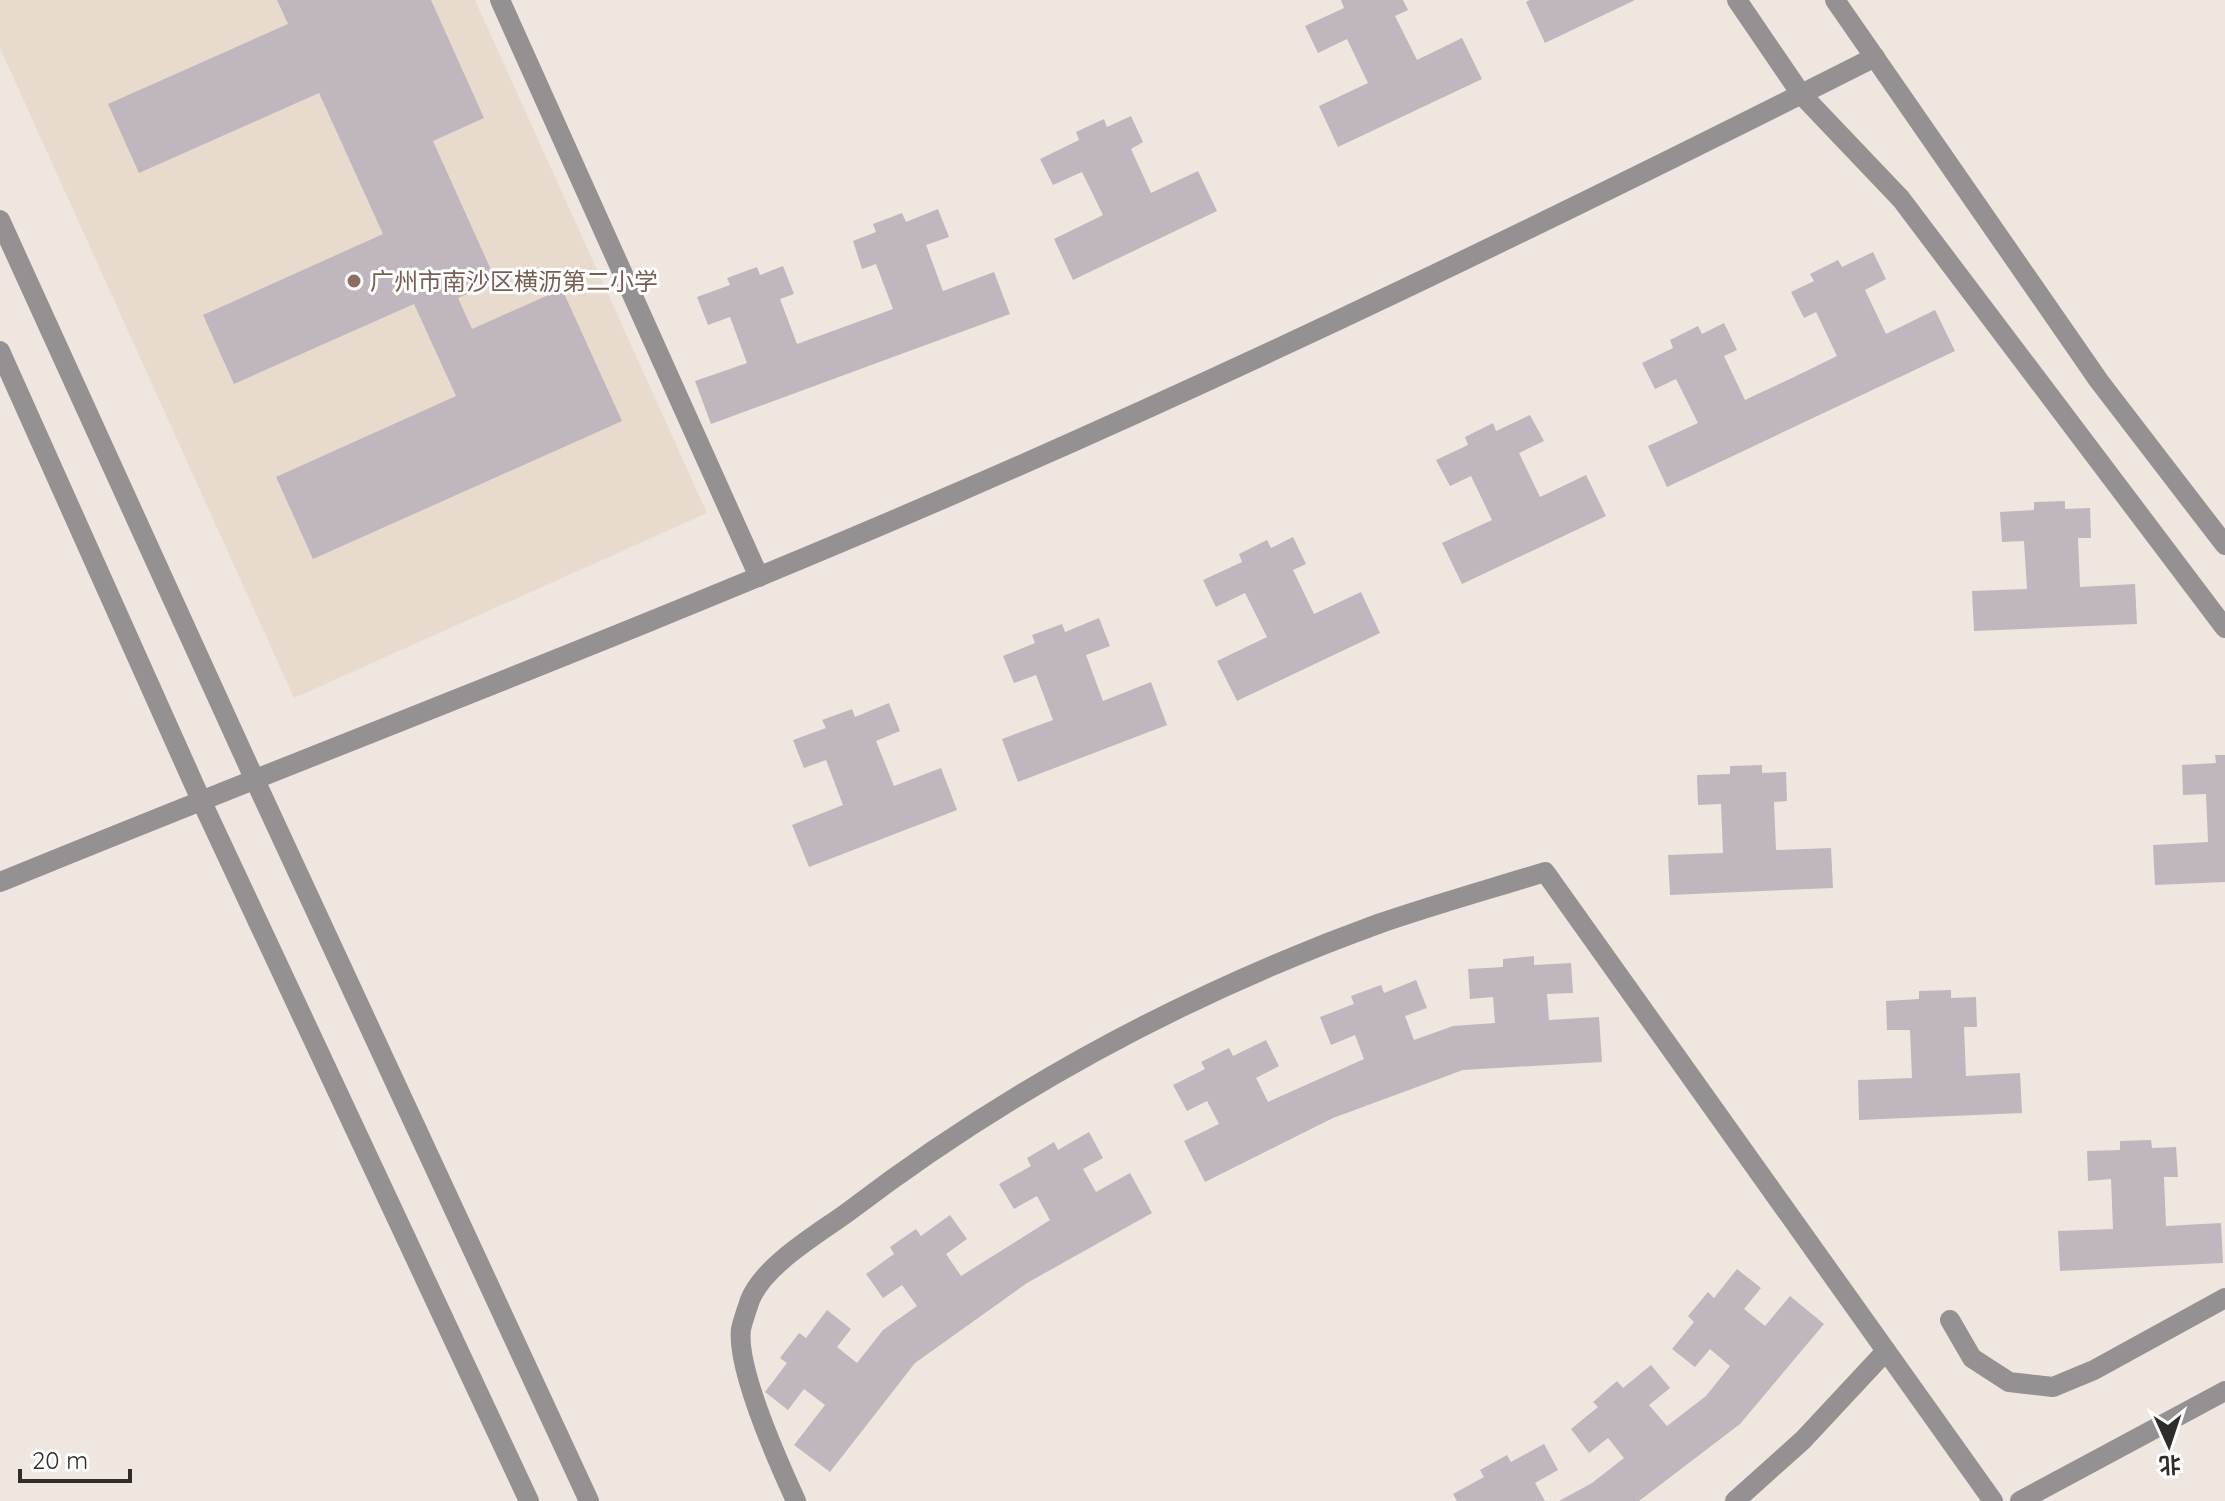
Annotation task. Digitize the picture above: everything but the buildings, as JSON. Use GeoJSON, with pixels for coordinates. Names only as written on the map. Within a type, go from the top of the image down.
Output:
{"type":"FeatureCollection","features":[{"type":"Feature","properties":{"kind":"street"},"geometry":{"type":"LineString","coordinates":[[500,0],[759,577]]}},
{"type":"Feature","properties":{"kind":"street"},"geometry":{"type":"LineString","coordinates":[[1737,0],[1801,94],[1901,199],[2225,628]]}},
{"type":"Feature","properties":{"kind":"street"},"geometry":{"type":"LineString","coordinates":[[1835,0],[2099,381],[2225,545]]}},
{"type":"Feature","properties":{"kind":"street"},"geometry":{"type":"LineString","coordinates":[[0,882],[759,577],[1181,394],[1414,285],[1875,57]]}},
{"type":"Feature","properties":{"kind":"street"},"geometry":{"type":"LineString","coordinates":[[0,220],[589,1501]]}},
{"type":"Feature","properties":{"kind":"street"},"geometry":{"type":"LineString","coordinates":[[0,351],[201,800],[529,1501]]}},
{"type":"Feature","properties":{"kind":"street"},"geometry":{"type":"LineString","coordinates":[[796,1501],[779,1464],[744,1365],[741,1330],[751,1297],[771,1270],[911,1164],[1059,1071],[1116,1041],[1215,991],[1378,924],[1545,872],[1993,1501]]}},
{"type":"Feature","properties":{"kind":"street"},"geometry":{"type":"LineString","coordinates":[[1950,1320],[1972,1358],[2009,1382],[2053,1387],[2094,1370],[2225,1298]]}},
{"type":"Feature","properties":{"kind":"street"},"geometry":{"type":"LineString","coordinates":[[1735,1501],[1803,1440],[1886,1351]]}},
{"type":"Feature","properties":{"kind":"street"},"geometry":{"type":"LineString","coordinates":[[2020,1501],[2225,1391]]}},
{"type":"Feature","properties":{"kind":"shaded area","name":"广州市南沙区横沥第二小学"},"geometry":{"type":"Polygon","coordinates":[[[0,0],[475,0],[707,513],[294,698],[0,48],[0,0]]]}},
{"type":"Feature","properties":{"kind":"place","name":"广州市南沙区横沥第二小学"},"geometry":{"type":"Point","coordinates":[354,281]}}]}
